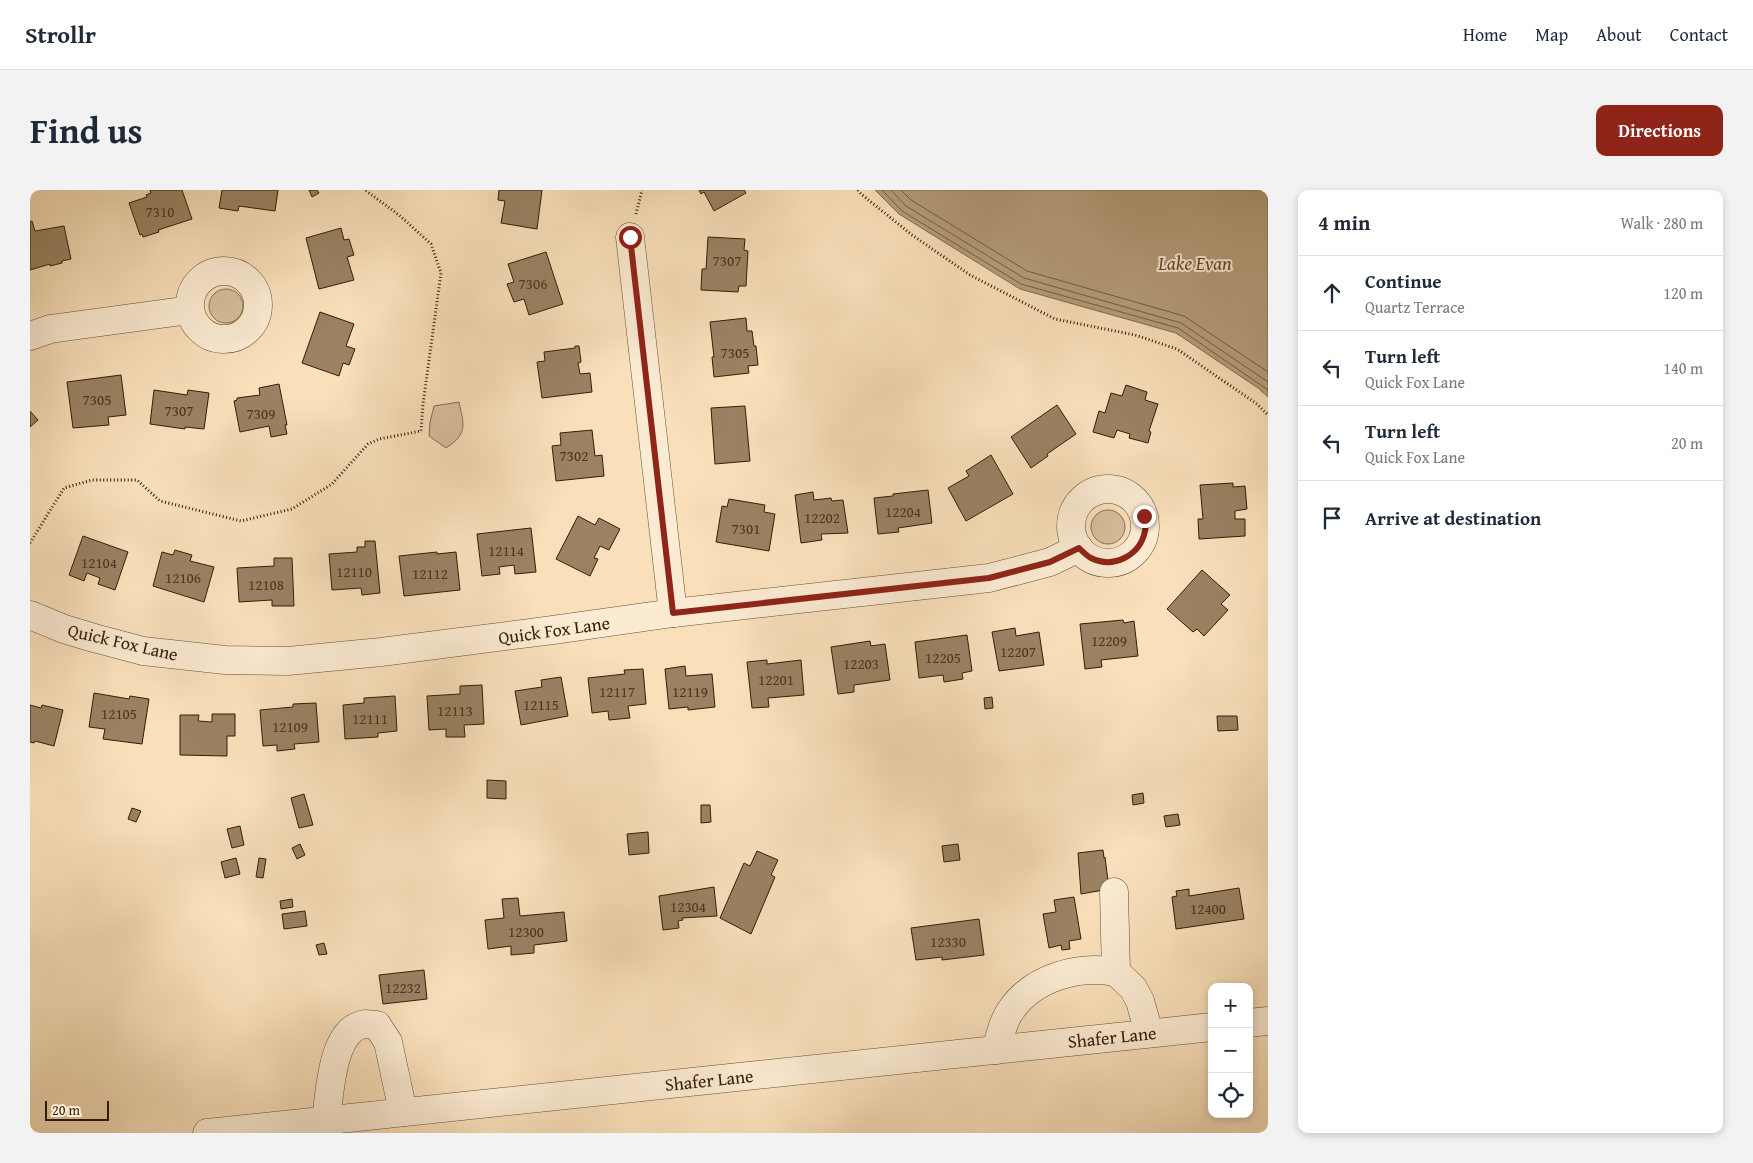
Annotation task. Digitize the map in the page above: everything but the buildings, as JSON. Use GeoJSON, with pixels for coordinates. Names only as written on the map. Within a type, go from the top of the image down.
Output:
{"type":"FeatureCollection","features":[{"type":"Feature","properties":{"kind":"street"},"geometry":{"type":"LineString","coordinates":[[630,237],[673,613]]}},
{"type":"Feature","properties":{"kind":"street"},"geometry":{"type":"LineString","coordinates":[[30,336],[50,329],[190,310]]}},
{"type":"Feature","properties":{"kind":"street","name":"Quick Fox Lane"},"geometry":{"type":"LineString","coordinates":[[30,615],[72,632],[143,650],[226,660],[288,661],[381,652],[673,613],[989,578],[1050,562],[1079,548]]}},
{"type":"Feature","properties":{"kind":"street"},"geometry":{"type":"LineString","coordinates":[[1114,892],[1116,972]]}},
{"type":"Feature","properties":{"kind":"street"},"geometry":{"type":"LineString","coordinates":[[996,1050],[1004,1023],[1012,1010],[1030,992],[1044,982],[1063,973],[1080,970],[1116,972],[1133,988],[1140,1001],[1149,1033]]}},
{"type":"Feature","properties":{"kind":"street"},"geometry":{"type":"LineString","coordinates":[[1253,1023],[1268,1021]]}},
{"type":"Feature","properties":{"kind":"street"},"geometry":{"type":"LineString","coordinates":[[326,1120],[333,1067],[342,1041],[355,1028],[365,1024],[377,1025],[388,1042],[403,1112]]}},
{"type":"Feature","properties":{"kind":"street","name":"Shafer Lane"},"geometry":{"type":"LineString","coordinates":[[207,1133],[1208,1027]]}},
{"type":"Feature","properties":{"kind":"path"},"geometry":{"type":"LineString","coordinates":[[30,543],[64,488],[92,480],[137,480],[160,501],[241,521],[292,509],[332,484],[368,444],[379,439],[421,431],[441,273],[431,244],[399,215],[365,190]]}},
{"type":"Feature","properties":{"kind":"path"},"geometry":{"type":"LineString","coordinates":[[858,190],[912,235],[970,275],[1055,319],[1135,335],[1177,349],[1257,404],[1268,415]]}},
{"type":"Feature","properties":{"kind":"shaded area"},"geometry":{"type":"Polygon","coordinates":[[[226,289],[238,294],[243,306],[238,318],[226,323],[214,318],[209,306],[214,294],[226,289]]]}},
{"type":"Feature","properties":{"kind":"shaded area"},"geometry":{"type":"Polygon","coordinates":[[[459,402],[463,428],[458,438],[446,448],[429,436],[434,406],[459,402]]]}},
{"type":"Feature","properties":{"kind":"shaded area"},"geometry":{"type":"Polygon","coordinates":[[[1108,510],[1120,515],[1125,527],[1120,539],[1108,544],[1096,539],[1091,527],[1096,515],[1108,510]]]}},
{"type":"Feature","properties":{"kind":"water","name":"Lake Evan"},"geometry":{"type":"Polygon","coordinates":[[[875,190],[1268,190],[1268,397],[1258,388],[1176,333],[1020,289],[899,214],[875,190]]]}},
{"type":"Feature","properties":{"kind":"route"},"geometry":{"type":"LineString","coordinates":[[630,237],[673,613],[989,578],[1050,562],[1079,548],[1090,558],[1104,563],[1118,562],[1131,555],[1141,544],[1145,530],[1144,516]]}}]}
